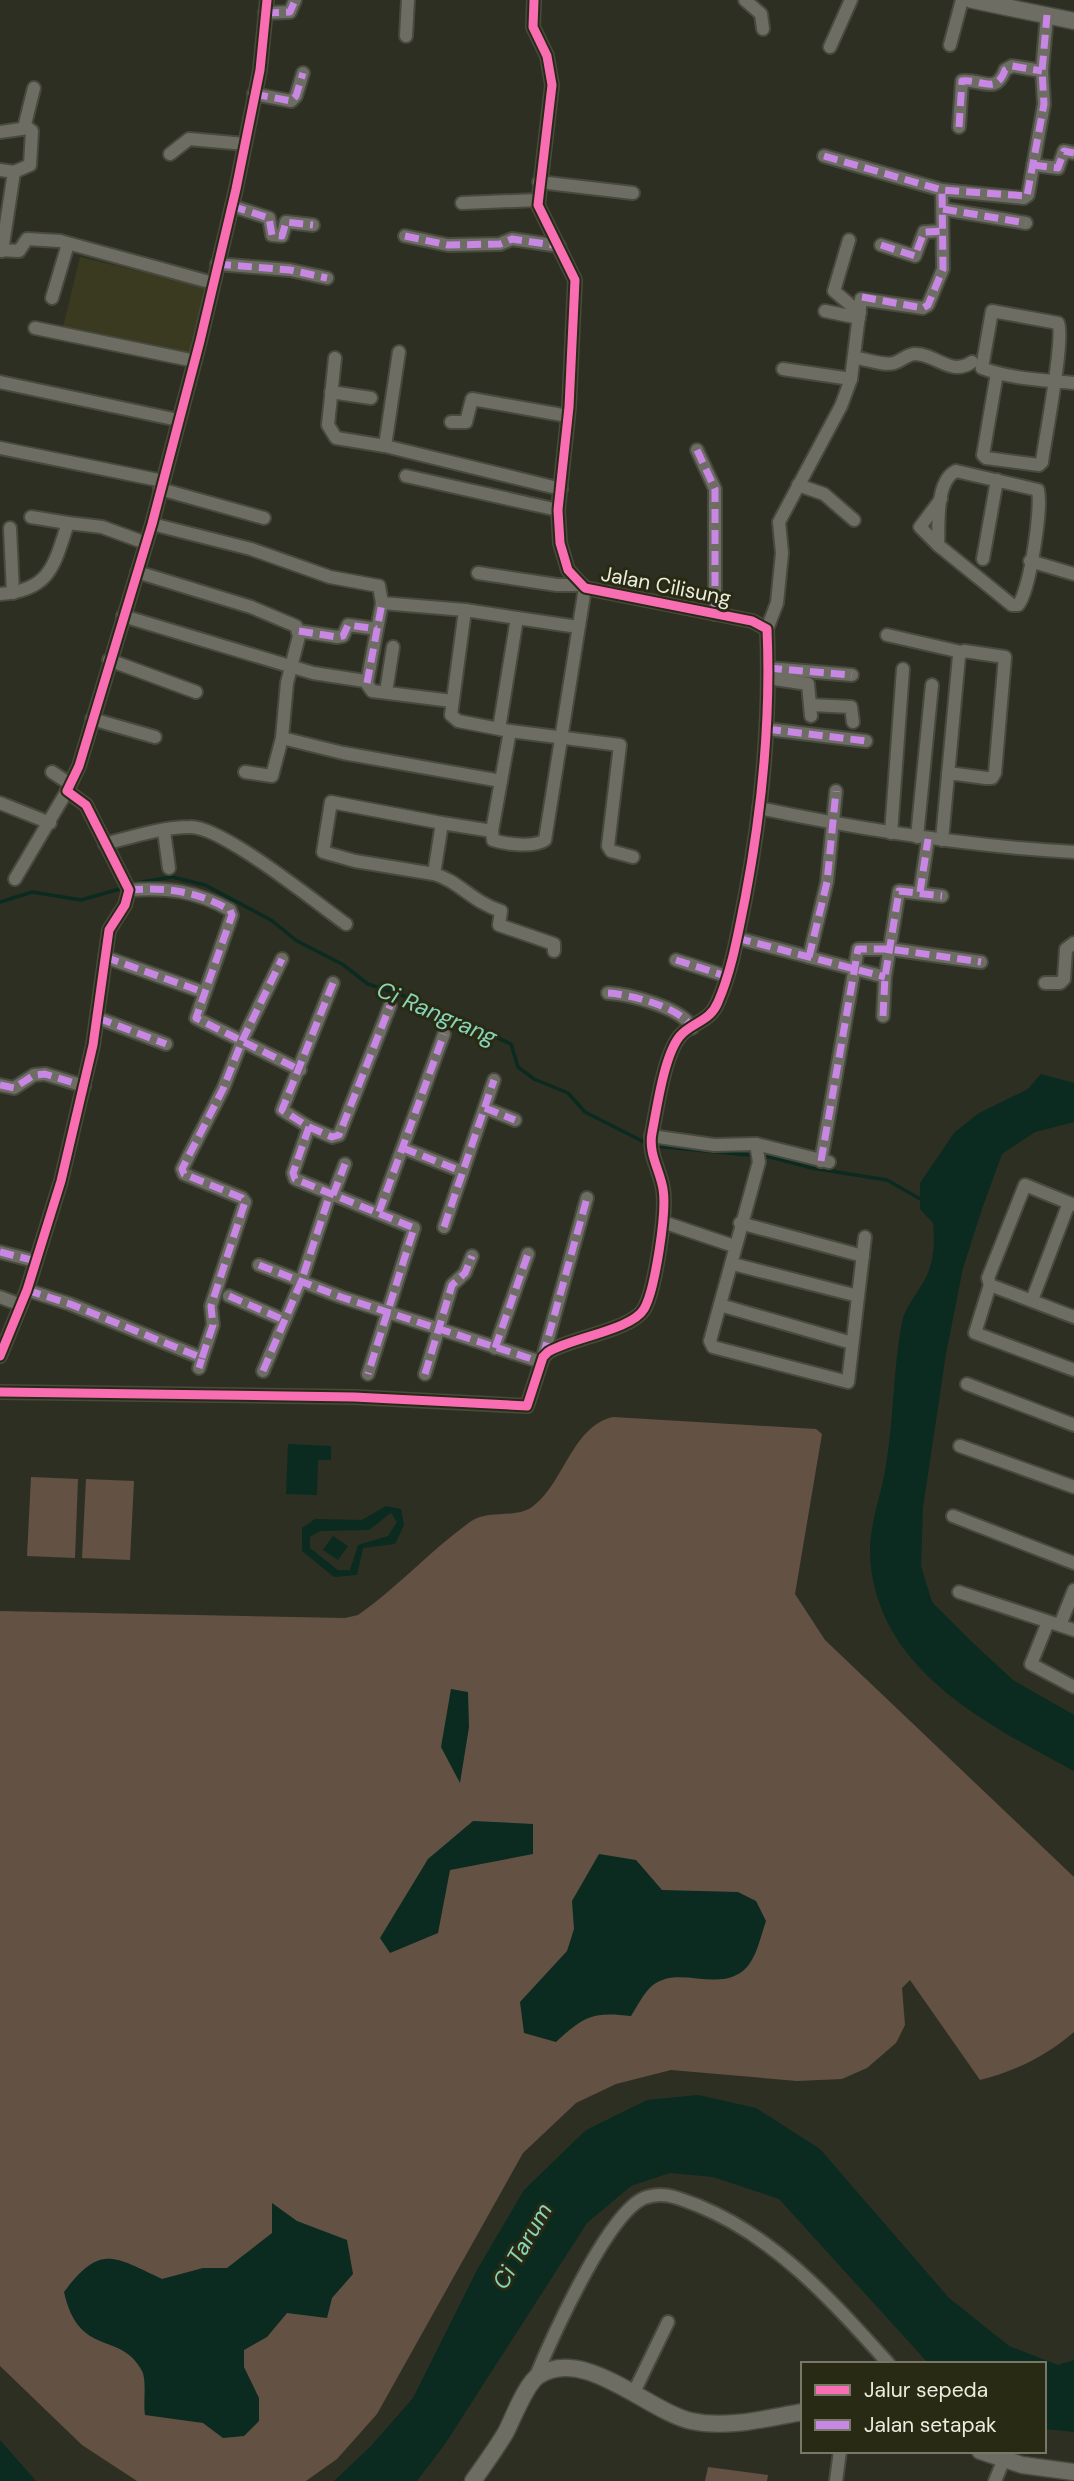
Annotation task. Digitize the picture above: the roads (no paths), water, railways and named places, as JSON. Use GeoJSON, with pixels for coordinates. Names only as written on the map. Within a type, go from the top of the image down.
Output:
{"type":"FeatureCollection","features":[{"type":"Feature","properties":{"kind":"street"},"geometry":{"type":"LineString","coordinates":[[15,879],[69,788],[152,524],[232,206],[254,94],[266,7],[290,12],[295,0]]}},
{"type":"Feature","properties":{"kind":"street"},"geometry":{"type":"LineString","coordinates":[[406,36],[408,0]]}},
{"type":"Feature","properties":{"kind":"street","name":"Jalan Cilisung"},"geometry":{"type":"LineString","coordinates":[[534,0],[533,27],[547,56],[552,85],[537,200],[541,216],[575,280],[568,416],[558,510],[561,553],[568,570],[582,587],[752,621],[767,629]]}},
{"type":"Feature","properties":{"kind":"street"},"geometry":{"type":"LineString","coordinates":[[744,0],[761,14],[763,29]]}},
{"type":"Feature","properties":{"kind":"street"},"geometry":{"type":"LineString","coordinates":[[830,47],[851,0]]}},
{"type":"Feature","properties":{"kind":"street"},"geometry":{"type":"LineString","coordinates":[[950,45],[962,0]]}},
{"type":"Feature","properties":{"kind":"street"},"geometry":{"type":"LineString","coordinates":[[972,0],[1074,21]]}},
{"type":"Feature","properties":{"kind":"street"},"geometry":{"type":"LineString","coordinates":[[824,156],[942,190],[1025,198],[1044,104],[1042,71],[1047,15]]}},
{"type":"Feature","properties":{"kind":"street"},"geometry":{"type":"LineString","coordinates":[[959,127],[962,81],[996,85],[1001,81],[1005,70],[1012,66],[1042,71]]}},
{"type":"Feature","properties":{"kind":"street"},"geometry":{"type":"LineString","coordinates":[[254,94],[291,101],[296,96],[303,73]]}},
{"type":"Feature","properties":{"kind":"street"},"geometry":{"type":"LineString","coordinates":[[24,128],[34,88]]}},
{"type":"Feature","properties":{"kind":"street"},"geometry":{"type":"LineString","coordinates":[[0,132],[24,128],[32,131],[31,162],[26,169],[14,172],[0,170]]}},
{"type":"Feature","properties":{"kind":"street"},"geometry":{"type":"LineString","coordinates":[[170,154],[189,139],[245,144]]}},
{"type":"Feature","properties":{"kind":"street"},"geometry":{"type":"LineString","coordinates":[[1033,165],[1058,168],[1064,151],[1074,153]]}},
{"type":"Feature","properties":{"kind":"street"},"geometry":{"type":"LineString","coordinates":[[14,172],[4,210],[1,251],[19,251],[27,239],[68,244],[213,284]]}},
{"type":"Feature","properties":{"kind":"street"},"geometry":{"type":"LineString","coordinates":[[539,182],[633,193]]}},
{"type":"Feature","properties":{"kind":"street"},"geometry":{"type":"LineString","coordinates":[[542,1360],[556,1347],[610,1328],[642,1312],[663,1223],[663,1190],[652,1156],[651,1139],[670,1057],[679,1037],[713,1012],[737,939],[758,808],[767,729],[767,629],[777,603],[782,553],[779,522],[841,406],[856,358],[862,298],[923,308],[928,305],[943,269],[942,190]]}},
{"type":"Feature","properties":{"kind":"street"},"geometry":{"type":"LineString","coordinates":[[462,203],[537,200]]}},
{"type":"Feature","properties":{"kind":"street"},"geometry":{"type":"LineString","coordinates":[[232,206],[270,218],[272,235],[282,236],[286,222],[290,220],[313,225]]}},
{"type":"Feature","properties":{"kind":"street"},"geometry":{"type":"LineString","coordinates":[[943,209],[1026,223]]}},
{"type":"Feature","properties":{"kind":"street"},"geometry":{"type":"LineString","coordinates":[[881,245],[915,256],[923,232],[942,231]]}},
{"type":"Feature","properties":{"kind":"street"},"geometry":{"type":"LineString","coordinates":[[405,236],[448,245],[500,244],[512,239],[559,246]]}},
{"type":"Feature","properties":{"kind":"street"},"geometry":{"type":"LineString","coordinates":[[849,240],[834,291],[860,315]]}},
{"type":"Feature","properties":{"kind":"street"},"geometry":{"type":"LineString","coordinates":[[52,298],[68,244]]}},
{"type":"Feature","properties":{"kind":"street"},"geometry":{"type":"LineString","coordinates":[[217,264],[290,270],[327,278]]}},
{"type":"Feature","properties":{"kind":"street"},"geometry":{"type":"LineString","coordinates":[[997,373],[983,455],[986,458],[1041,464],[1053,381],[1061,332],[1058,323],[994,310],[991,312],[981,366],[997,373],[1053,381],[1074,383]]}},
{"type":"Feature","properties":{"kind":"street"},"geometry":{"type":"LineString","coordinates":[[825,311],[860,315]]}},
{"type":"Feature","properties":{"kind":"street"},"geometry":{"type":"LineString","coordinates":[[35,328],[195,361]]}},
{"type":"Feature","properties":{"kind":"street"},"geometry":{"type":"LineString","coordinates":[[384,446],[399,352]]}},
{"type":"Feature","properties":{"kind":"street"},"geometry":{"type":"LineString","coordinates":[[856,358],[893,363],[914,354],[928,356],[941,365],[960,366],[972,362]]}},
{"type":"Feature","properties":{"kind":"street"},"geometry":{"type":"LineString","coordinates":[[335,358],[328,418],[331,435],[561,489]]}},
{"type":"Feature","properties":{"kind":"street"},"geometry":{"type":"LineString","coordinates":[[783,369],[851,379]]}},
{"type":"Feature","properties":{"kind":"street"},"geometry":{"type":"LineString","coordinates":[[0,382],[178,420]]}},
{"type":"Feature","properties":{"kind":"street"},"geometry":{"type":"LineString","coordinates":[[331,392],[371,398]]}},
{"type":"Feature","properties":{"kind":"street"},"geometry":{"type":"LineString","coordinates":[[451,422],[466,422],[472,399],[568,416]]}},
{"type":"Feature","properties":{"kind":"street"},"geometry":{"type":"LineString","coordinates":[[0,448],[161,485],[264,519]]}},
{"type":"Feature","properties":{"kind":"street"},"geometry":{"type":"LineString","coordinates":[[697,450],[715,489],[715,614]]}},
{"type":"Feature","properties":{"kind":"street"},"geometry":{"type":"LineString","coordinates":[[937,545],[941,499],[950,474],[956,471],[1038,490],[1040,500],[1023,599],[1012,605],[937,545],[920,527],[941,499]]}},
{"type":"Feature","properties":{"kind":"street"},"geometry":{"type":"LineString","coordinates":[[406,476],[558,510]]}},
{"type":"Feature","properties":{"kind":"street"},"geometry":{"type":"LineString","coordinates":[[983,559],[997,480]]}},
{"type":"Feature","properties":{"kind":"street"},"geometry":{"type":"LineString","coordinates":[[798,485],[824,494],[854,520]]}},
{"type":"Feature","properties":{"kind":"street"},"geometry":{"type":"LineString","coordinates":[[31,517],[102,527],[146,543]]}},
{"type":"Feature","properties":{"kind":"street"},"geometry":{"type":"LineString","coordinates":[[10,528],[16,592],[41,582],[52,568],[68,523]]}},
{"type":"Feature","properties":{"kind":"street"},"geometry":{"type":"LineString","coordinates":[[152,524],[251,549],[330,577],[379,586],[382,603],[367,683],[371,690],[452,701]]}},
{"type":"Feature","properties":{"kind":"street"},"geometry":{"type":"LineString","coordinates":[[1030,561],[1074,573]]}},
{"type":"Feature","properties":{"kind":"street"},"geometry":{"type":"LineString","coordinates":[[136,572],[290,621],[299,631],[337,637],[343,636],[348,625],[377,629]]}},
{"type":"Feature","properties":{"kind":"street"},"geometry":{"type":"LineString","coordinates":[[478,573],[582,587],[544,842],[505,843],[493,840],[517,618]]}},
{"type":"Feature","properties":{"kind":"street"},"geometry":{"type":"LineString","coordinates":[[382,603],[465,610],[578,627]]}},
{"type":"Feature","properties":{"kind":"street"},"geometry":{"type":"LineString","coordinates":[[465,610],[451,715],[455,720],[504,730],[620,745],[608,846],[611,851],[634,857]]}},
{"type":"Feature","properties":{"kind":"street"},"geometry":{"type":"LineString","coordinates":[[123,616],[290,667],[367,683]]}},
{"type":"Feature","properties":{"kind":"street"},"geometry":{"type":"LineString","coordinates":[[245,772],[272,776],[282,738],[290,667],[299,631]]}},
{"type":"Feature","properties":{"kind":"street"},"geometry":{"type":"LineString","coordinates":[[887,635],[961,652],[1004,657],[1003,691],[992,778],[948,773]]}},
{"type":"Feature","properties":{"kind":"street"},"geometry":{"type":"LineString","coordinates":[[386,692],[393,647]]}},
{"type":"Feature","properties":{"kind":"street"},"geometry":{"type":"LineString","coordinates":[[942,841],[961,652]]}},
{"type":"Feature","properties":{"kind":"street"},"geometry":{"type":"LineString","coordinates":[[109,660],[196,692]]}},
{"type":"Feature","properties":{"kind":"street"},"geometry":{"type":"LineString","coordinates":[[891,833],[903,669]]}},
{"type":"Feature","properties":{"kind":"street"},"geometry":{"type":"LineString","coordinates":[[768,673],[852,675]]}},
{"type":"Feature","properties":{"kind":"street"},"geometry":{"type":"LineString","coordinates":[[768,673],[808,684],[811,710],[851,708],[853,722]]}},
{"type":"Feature","properties":{"kind":"street"},"geometry":{"type":"LineString","coordinates":[[920,892],[932,685]]}},
{"type":"Feature","properties":{"kind":"street"},"geometry":{"type":"LineString","coordinates":[[92,719],[155,737]]}},
{"type":"Feature","properties":{"kind":"street"},"geometry":{"type":"LineString","coordinates":[[767,729],[866,741]]}},
{"type":"Feature","properties":{"kind":"street"},"geometry":{"type":"LineString","coordinates":[[282,738],[343,753],[501,781]]}},
{"type":"Feature","properties":{"kind":"street"},"geometry":{"type":"LineString","coordinates":[[0,1356],[27,1290],[61,1181],[98,1018],[109,930],[125,905],[127,883],[86,806],[52,772]]}},
{"type":"Feature","properties":{"kind":"street"},"geometry":{"type":"LineString","coordinates":[[335,789],[324,854],[450,879],[463,893],[501,911],[499,925],[554,944],[554,951]]}},
{"type":"Feature","properties":{"kind":"street"},"geometry":{"type":"LineString","coordinates":[[809,957],[827,882],[836,792]]}},
{"type":"Feature","properties":{"kind":"street"},"geometry":{"type":"LineString","coordinates":[[331,802],[492,831]]}},
{"type":"Feature","properties":{"kind":"street"},"geometry":{"type":"LineString","coordinates":[[0,803],[50,823]]}},
{"type":"Feature","properties":{"kind":"street"},"geometry":{"type":"LineString","coordinates":[[758,808],[834,824],[942,841],[986,847],[1074,852]]}},
{"type":"Feature","properties":{"kind":"street"},"geometry":{"type":"LineString","coordinates":[[434,874],[442,823]]}},
{"type":"Feature","properties":{"kind":"street"},"geometry":{"type":"LineString","coordinates":[[105,844],[191,827],[241,847],[346,924]]}},
{"type":"Feature","properties":{"kind":"street"},"geometry":{"type":"LineString","coordinates":[[164,831],[169,868]]}},
{"type":"Feature","properties":{"kind":"street"},"geometry":{"type":"LineString","coordinates":[[127,883],[187,893],[231,912],[196,1018],[300,1070]]}},
{"type":"Feature","properties":{"kind":"street"},"geometry":{"type":"LineString","coordinates":[[883,1016],[885,977],[899,891],[942,896]]}},
{"type":"Feature","properties":{"kind":"street"},"geometry":{"type":"LineString","coordinates":[[737,939],[885,977]]}},
{"type":"Feature","properties":{"kind":"street"},"geometry":{"type":"LineString","coordinates":[[1045,983],[1060,984],[1064,979],[1066,949],[1074,943]]}},
{"type":"Feature","properties":{"kind":"street"},"geometry":{"type":"LineString","coordinates":[[651,1139],[825,1161],[858,949],[890,949],[981,962]]}},
{"type":"Feature","properties":{"kind":"street"},"geometry":{"type":"LineString","coordinates":[[105,957],[203,992]]}},
{"type":"Feature","properties":{"kind":"street"},"geometry":{"type":"LineString","coordinates":[[27,1290],[70,1304],[201,1363],[213,1325],[211,1306],[245,1202],[242,1198],[182,1171],[282,959]]}},
{"type":"Feature","properties":{"kind":"street"},"geometry":{"type":"LineString","coordinates":[[676,960],[726,976]]}},
{"type":"Feature","properties":{"kind":"street"},"geometry":{"type":"LineString","coordinates":[[333,983],[282,1110],[309,1127],[332,1137],[339,1135],[390,1006]]}},
{"type":"Feature","properties":{"kind":"street"},"geometry":{"type":"LineString","coordinates":[[608,993],[672,1010],[684,1016],[692,1028]]}},
{"type":"Feature","properties":{"kind":"street"},"geometry":{"type":"LineString","coordinates":[[98,1018],[166,1044]]}},
{"type":"Feature","properties":{"kind":"street"},"geometry":{"type":"LineString","coordinates":[[379,1212],[444,1034]]}},
{"type":"Feature","properties":{"kind":"street"},"geometry":{"type":"LineString","coordinates":[[0,1085],[14,1088],[34,1076],[46,1074],[84,1086]]}},
{"type":"Feature","properties":{"kind":"street"},"geometry":{"type":"LineString","coordinates":[[444,1227],[494,1080]]}},
{"type":"Feature","properties":{"kind":"street"},"geometry":{"type":"LineString","coordinates":[[485,1108],[515,1120]]}},
{"type":"Feature","properties":{"kind":"street"},"geometry":{"type":"LineString","coordinates":[[309,1127],[293,1176],[414,1229],[368,1374]]}},
{"type":"Feature","properties":{"kind":"street"},"geometry":{"type":"LineString","coordinates":[[403,1148],[461,1171]]}},
{"type":"Feature","properties":{"kind":"street"},"geometry":{"type":"LineString","coordinates":[[758,1153],[734,1246],[733,1264],[710,1341],[713,1347],[847,1383],[865,1237]]}},
{"type":"Feature","properties":{"kind":"street"},"geometry":{"type":"LineString","coordinates":[[263,1371],[301,1282],[331,1194],[345,1164]]}},
{"type":"Feature","properties":{"kind":"street"},"geometry":{"type":"LineString","coordinates":[[1032,1300],[1072,1204],[1025,1185],[989,1275],[990,1285],[975,1333],[1074,1370]]}},
{"type":"Feature","properties":{"kind":"street"},"geometry":{"type":"LineString","coordinates":[[0,1392],[354,1397],[527,1406],[587,1198]]}},
{"type":"Feature","properties":{"kind":"street"},"geometry":{"type":"LineString","coordinates":[[663,1223],[734,1246]]}},
{"type":"Feature","properties":{"kind":"street"},"geometry":{"type":"LineString","coordinates":[[740,1223],[863,1256]]}},
{"type":"Feature","properties":{"kind":"street"},"geometry":{"type":"LineString","coordinates":[[0,1252],[35,1261]]}},
{"type":"Feature","properties":{"kind":"street"},"geometry":{"type":"LineString","coordinates":[[495,1348],[528,1254]]}},
{"type":"Feature","properties":{"kind":"street"},"geometry":{"type":"LineString","coordinates":[[425,1374],[452,1285],[465,1273],[472,1256]]}},
{"type":"Feature","properties":{"kind":"street"},"geometry":{"type":"LineString","coordinates":[[733,1264],[858,1296]]}},
{"type":"Feature","properties":{"kind":"street"},"geometry":{"type":"LineString","coordinates":[[259,1265],[438,1330],[542,1360]]}},
{"type":"Feature","properties":{"kind":"street"},"geometry":{"type":"LineString","coordinates":[[990,1285],[1074,1317]]}},
{"type":"Feature","properties":{"kind":"street"},"geometry":{"type":"LineString","coordinates":[[229,1296],[284,1320]]}},
{"type":"Feature","properties":{"kind":"street"},"geometry":{"type":"LineString","coordinates":[[0,1297],[21,1305]]}},
{"type":"Feature","properties":{"kind":"street"},"geometry":{"type":"LineString","coordinates":[[720,1305],[852,1343]]}},
{"type":"Feature","properties":{"kind":"street"},"geometry":{"type":"LineString","coordinates":[[967,1384],[1074,1425]]}},
{"type":"Feature","properties":{"kind":"street"},"geometry":{"type":"LineString","coordinates":[[960,1447],[1074,1487]]}},
{"type":"Feature","properties":{"kind":"street"},"geometry":{"type":"LineString","coordinates":[[953,1516],[1074,1563]]}},
{"type":"Feature","properties":{"kind":"street"},"geometry":{"type":"LineString","coordinates":[[1074,1590],[1031,1664],[1074,1687]]}},
{"type":"Feature","properties":{"kind":"street"},"geometry":{"type":"LineString","coordinates":[[959,1592],[1074,1630]]}},
{"type":"Feature","properties":{"kind":"street"},"geometry":{"type":"LineString","coordinates":[[473,2481],[505,2434],[534,2378],[564,2308],[611,2232],[626,2212],[641,2199],[669,2194],[727,2218],[761,2237],[842,2312],[887,2362]]}},
{"type":"Feature","properties":{"kind":"street"},"geometry":{"type":"LineString","coordinates":[[634,2392],[668,2322]]}},
{"type":"Feature","properties":{"kind":"street"},"geometry":{"type":"LineString","coordinates":[[534,2378],[551,2368],[584,2371],[634,2392],[688,2420],[710,2424],[751,2421],[801,2412]]}},
{"type":"Feature","properties":{"kind":"street"},"geometry":{"type":"LineString","coordinates":[[836,2481],[840,2453]]}},
{"type":"Feature","properties":{"kind":"street"},"geometry":{"type":"LineString","coordinates":[[986,2453],[1022,2465],[1074,2472]]}},
{"type":"Feature","properties":{"kind":"street"},"geometry":{"type":"LineString","coordinates":[[995,2481],[1004,2459]]}},
{"type":"Feature","properties":{"kind":"water"},"geometry":{"type":"Polygon","coordinates":[[[1041,1074],[1074,1083],[1074,1122],[1035,1132],[1002,1154],[982,1209],[963,1268],[946,1354],[923,1507],[921,1566],[932,1602],[972,1642],[1013,1680],[1074,1715],[1074,1771],[972,1712],[940,1688],[913,1661],[891,1630],[877,1594],[870,1554],[889,1447],[902,1322],[906,1310],[927,1275],[933,1256],[933,1223],[920,1209],[920,1183],[954,1133],[979,1113],[1028,1089],[1041,1074]]]}},
{"type":"Feature","properties":{"kind":"water"},"geometry":{"type":"Polygon","coordinates":[[[288,1444],[331,1446],[331,1460],[318,1460],[317,1495],[286,1494],[288,1444]]]}},
{"type":"Feature","properties":{"kind":"water"},"geometry":{"type":"Polygon","coordinates":[[[386,1506],[401,1509],[404,1525],[395,1544],[363,1548],[357,1575],[334,1577],[302,1551],[302,1528],[315,1519],[362,1520],[386,1506]],[[391,1513],[369,1530],[320,1531],[310,1537],[310,1548],[338,1570],[350,1570],[358,1545],[388,1536],[397,1522],[391,1513]]]}},
{"type":"Feature","properties":{"kind":"water"},"geometry":{"type":"Polygon","coordinates":[[[333,1536],[348,1546],[338,1560],[323,1550],[333,1536]]]}},
{"type":"Feature","properties":{"kind":"water"},"geometry":{"type":"Polygon","coordinates":[[[451,1689],[468,1692],[469,1727],[460,1783],[441,1747],[451,1689]]]}},
{"type":"Feature","properties":{"kind":"water"},"geometry":{"type":"Polygon","coordinates":[[[473,1821],[533,1824],[533,1854],[450,1870],[438,1933],[390,1953],[380,1938],[428,1859],[473,1821]]]}},
{"type":"Feature","properties":{"kind":"water"},"geometry":{"type":"Polygon","coordinates":[[[599,1854],[636,1860],[662,1890],[738,1892],[756,1901],[766,1921],[756,1951],[747,1967],[737,1975],[725,1979],[664,1979],[650,1988],[631,2016],[597,2015],[581,2021],[556,2042],[524,2033],[520,2002],[567,1951],[574,1929],[572,1901],[599,1854]]]}},
{"type":"Feature","properties":{"kind":"water"},"geometry":{"type":"Polygon","coordinates":[[[698,2095],[756,2108],[820,2149],[949,2298],[1009,2346],[1058,2365],[1074,2360],[1074,2432],[1046,2429],[1046,2362],[927,2362],[779,2199],[713,2177],[670,2173],[631,2186],[587,2223],[445,2444],[417,2481],[334,2481],[371,2446],[413,2398],[477,2270],[524,2190],[586,2130],[647,2100],[698,2095]]]}},
{"type":"Feature","properties":{"kind":"water"},"geometry":{"type":"Polygon","coordinates":[[[272,2203],[297,2221],[347,2240],[353,2274],[332,2298],[327,2318],[287,2313],[267,2337],[244,2350],[244,2367],[259,2398],[259,2421],[244,2436],[223,2438],[203,2423],[145,2415],[142,2371],[123,2351],[90,2336],[80,2327],[71,2313],[64,2292],[88,2266],[109,2259],[132,2265],[162,2279],[203,2268],[227,2268],[272,2233],[272,2203]]]}},
{"type":"Feature","properties":{"kind":"water"},"geometry":{"type":"Polygon","coordinates":[[[0,2440],[36,2481],[0,2481],[0,2440]]]}},
{"type":"Feature","properties":{"kind":"waterway","name":"Ci Rangrang"},"geometry":{"type":"LineString","coordinates":[[130,884],[172,877],[205,885],[271,920],[297,941],[342,964],[368,984],[416,1000],[511,1044],[518,1067],[534,1079],[568,1093],[585,1112],[648,1144]]}},
{"type":"Feature","properties":{"kind":"waterway","name":"Ci Rangrang"},"geometry":{"type":"LineString","coordinates":[[0,902],[32,892],[81,900],[123,888]]}},
{"type":"Feature","properties":{"kind":"waterway","name":"Ci Rangrang"},"geometry":{"type":"LineString","coordinates":[[655,1146],[770,1157],[812,1168],[887,1180],[922,1200]]}},
{"type":"Feature","properties":{"kind":"waterway","name":"Ci Tarum"},"geometry":{"type":"LineString","coordinates":[[1046,2408],[1074,2408]]}}]}
